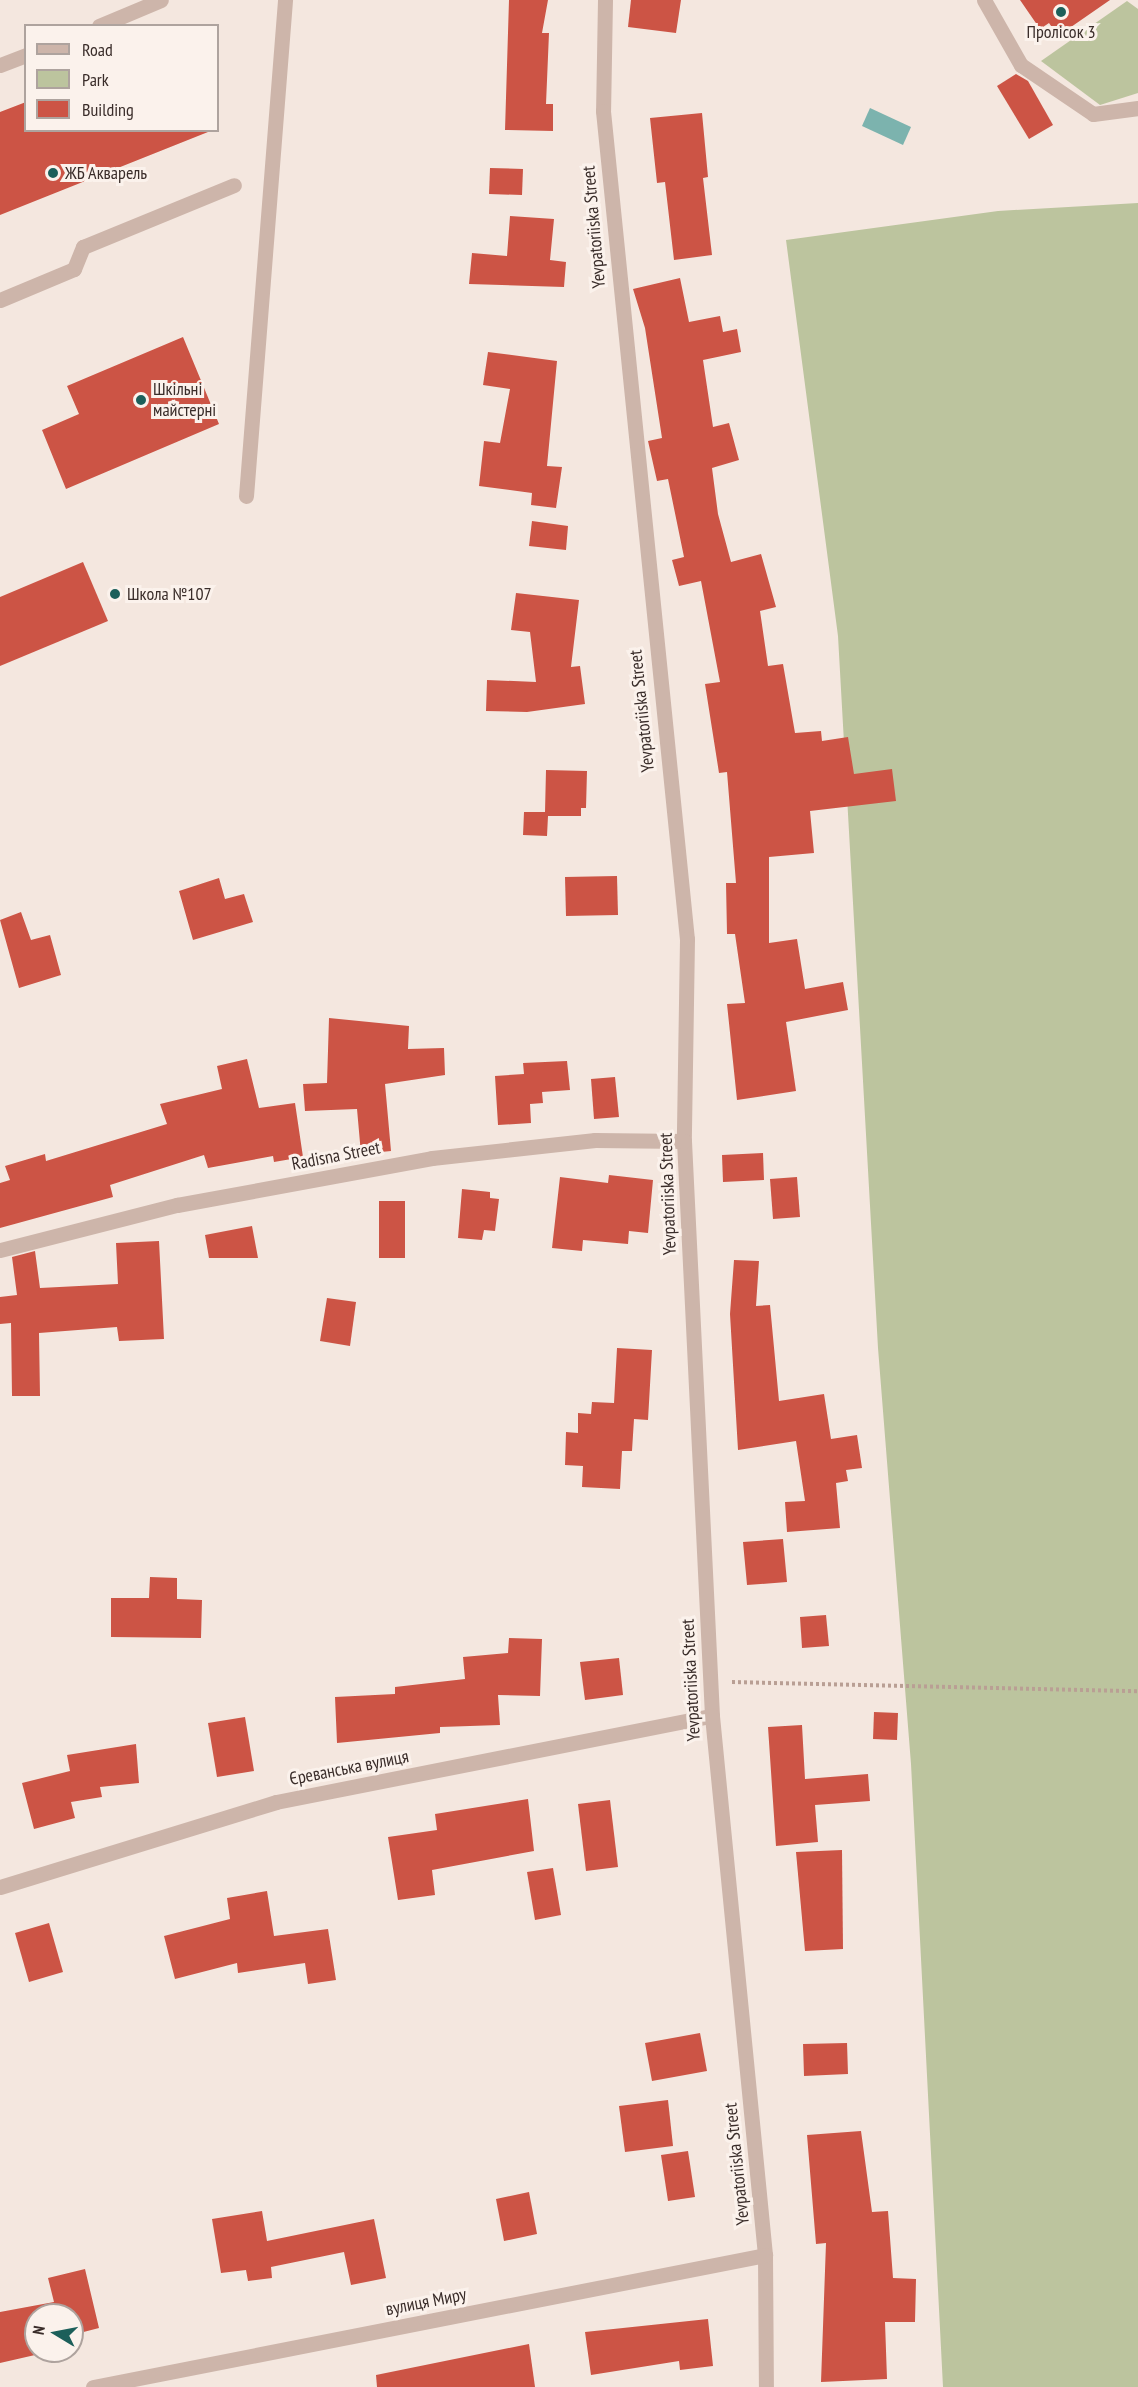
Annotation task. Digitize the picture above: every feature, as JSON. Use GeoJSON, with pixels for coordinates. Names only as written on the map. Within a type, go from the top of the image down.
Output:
{"type":"FeatureCollection","features":[{"type":"Feature","properties":{"kind":"street"},"geometry":{"type":"LineString","coordinates":[[104,24],[160,0]]}},
{"type":"Feature","properties":{"kind":"street"},"geometry":{"type":"LineString","coordinates":[[246,496],[285,0]]}},
{"type":"Feature","properties":{"kind":"street","name":"Yevpatoriiska Street"},"geometry":{"type":"LineString","coordinates":[[605,0],[603,111],[687,939],[684,1141],[710,1682],[765,2255],[766,2387]]}},
{"type":"Feature","properties":{"kind":"street"},"geometry":{"type":"LineString","coordinates":[[984,0],[1021,65],[1093,114],[1138,108]]}},
{"type":"Feature","properties":{"kind":"street"},"geometry":{"type":"LineString","coordinates":[[0,65],[24,56]]}},
{"type":"Feature","properties":{"kind":"street"},"geometry":{"type":"LineString","coordinates":[[0,300],[74,269],[83,247],[234,185]]}},
{"type":"Feature","properties":{"kind":"street","name":"Radisna Street"},"geometry":{"type":"LineString","coordinates":[[0,1250],[177,1205],[432,1158],[595,1140],[684,1141]]}},
{"type":"Feature","properties":{"kind":"street","name":"Єреванська вулиця"},"geometry":{"type":"LineString","coordinates":[[0,1887],[276,1802],[712,1716]]}},
{"type":"Feature","properties":{"kind":"street","name":"вулиця Миру"},"geometry":{"type":"LineString","coordinates":[[93,2387],[765,2255]]}},
{"type":"Feature","properties":{"kind":"path"},"geometry":{"type":"LineString","coordinates":[[710,1682],[1138,1691]]}},
{"type":"Feature","properties":{"kind":"green space"},"geometry":{"type":"Polygon","coordinates":[[[1127,1],[1138,9],[1138,93],[1100,105],[1041,61],[1127,1]]]}},
{"type":"Feature","properties":{"kind":"green space"},"geometry":{"type":"Polygon","coordinates":[[[1138,203],[1138,2387],[943,2387],[911,1764],[878,1348],[838,636],[786,240],[998,211],[1138,203]]]}},
{"type":"Feature","properties":{"kind":"water"},"geometry":{"type":"Polygon","coordinates":[[[870,108],[911,127],[903,145],[862,126],[870,108]]]}},
{"type":"Feature","properties":{"kind":"building"},"geometry":{"type":"Polygon","coordinates":[[[509,0],[548,0],[542,33],[549,33],[546,104],[553,104],[553,131],[505,130],[509,0]]]}},
{"type":"Feature","properties":{"kind":"building"},"geometry":{"type":"Polygon","coordinates":[[[631,0],[681,0],[676,33],[628,27],[631,0]]]}},
{"type":"Feature","properties":{"kind":"building","name":"Пролісок 3"},"geometry":{"type":"Polygon","coordinates":[[[1020,0],[1110,0],[1058,36],[1049,23],[1040,29],[1020,0]]]}},
{"type":"Feature","properties":{"kind":"building"},"geometry":{"type":"Polygon","coordinates":[[[1016,74],[1028,81],[1053,125],[1029,139],[997,86],[1016,74]]]}},
{"type":"Feature","properties":{"kind":"building","name":"ЖБ Акварель"},"geometry":{"type":"Polygon","coordinates":[[[24,103],[24,132],[208,132],[0,215],[0,112],[24,103]]]}},
{"type":"Feature","properties":{"kind":"building"},"geometry":{"type":"Polygon","coordinates":[[[702,113],[708,177],[703,178],[712,255],[674,260],[665,182],[657,183],[650,118],[702,113]]]}},
{"type":"Feature","properties":{"kind":"building"},"geometry":{"type":"Polygon","coordinates":[[[490,168],[523,169],[522,195],[489,194],[490,168]]]}},
{"type":"Feature","properties":{"kind":"building"},"geometry":{"type":"Polygon","coordinates":[[[510,216],[554,219],[550,260],[566,262],[564,287],[469,284],[472,253],[507,256],[510,216]]]}},
{"type":"Feature","properties":{"kind":"building"},"geometry":{"type":"Polygon","coordinates":[[[680,278],[689,322],[720,316],[723,332],[737,329],[741,352],[703,360],[713,427],[729,423],[739,460],[712,468],[718,514],[731,562],[761,554],[776,607],[760,611],[768,666],[783,664],[795,733],[821,731],[822,741],[848,737],[854,774],[892,769],[896,801],[810,811],[814,853],[769,857],[769,943],[797,939],[805,989],[843,982],[848,1010],[786,1022],[796,1091],[737,1100],[727,1004],[745,1003],[735,934],[727,934],[726,883],[736,883],[727,772],[719,773],[705,684],[720,682],[701,581],[679,586],[672,560],[684,557],[668,479],[657,481],[648,441],[662,438],[645,328],[633,289],[680,278]]]}},
{"type":"Feature","properties":{"kind":"building","name":"Шкільні майстерні"},"geometry":{"type":"Polygon","coordinates":[[[183,337],[219,424],[66,489],[42,430],[79,414],[67,386],[183,337]]]}},
{"type":"Feature","properties":{"kind":"building"},"geometry":{"type":"Polygon","coordinates":[[[488,352],[557,361],[547,466],[562,467],[556,508],[531,505],[532,493],[479,486],[484,441],[500,443],[510,389],[483,385],[488,352]]]}},
{"type":"Feature","properties":{"kind":"building"},"geometry":{"type":"Polygon","coordinates":[[[532,521],[568,526],[566,550],[529,546],[532,521]]]}},
{"type":"Feature","properties":{"kind":"building"},"geometry":{"type":"Polygon","coordinates":[[[83,562],[108,621],[0,666],[0,597],[83,562]]]}},
{"type":"Feature","properties":{"kind":"building"},"geometry":{"type":"Polygon","coordinates":[[[516,593],[579,600],[571,667],[580,666],[585,704],[527,712],[486,711],[487,680],[536,682],[530,632],[511,630],[516,593]]]}},
{"type":"Feature","properties":{"kind":"building"},"geometry":{"type":"Polygon","coordinates":[[[546,770],[587,771],[586,808],[581,808],[581,816],[548,816],[547,836],[523,835],[524,812],[545,812],[546,770]]]}},
{"type":"Feature","properties":{"kind":"building"},"geometry":{"type":"Polygon","coordinates":[[[617,876],[618,915],[566,916],[565,877],[617,876]]]}},
{"type":"Feature","properties":{"kind":"building"},"geometry":{"type":"Polygon","coordinates":[[[219,878],[225,899],[244,894],[253,922],[193,940],[179,891],[219,878]]]}},
{"type":"Feature","properties":{"kind":"building"},"geometry":{"type":"Polygon","coordinates":[[[21,912],[31,940],[50,935],[61,975],[19,988],[0,920],[21,912]]]}},
{"type":"Feature","properties":{"kind":"building"},"geometry":{"type":"Polygon","coordinates":[[[329,1018],[409,1026],[408,1049],[444,1048],[445,1075],[385,1084],[391,1151],[361,1154],[357,1109],[305,1111],[303,1084],[327,1083],[329,1018]]]}},
{"type":"Feature","properties":{"kind":"building"},"geometry":{"type":"Polygon","coordinates":[[[247,1059],[259,1108],[295,1103],[303,1157],[274,1162],[273,1156],[208,1168],[204,1155],[110,1185],[113,1197],[0,1228],[0,1183],[10,1180],[5,1166],[45,1154],[46,1161],[167,1124],[160,1104],[222,1089],[217,1066],[247,1059]]]}},
{"type":"Feature","properties":{"kind":"building"},"geometry":{"type":"Polygon","coordinates":[[[567,1061],[570,1090],[542,1092],[543,1103],[530,1104],[531,1123],[498,1125],[495,1076],[524,1074],[523,1063],[567,1061]]]}},
{"type":"Feature","properties":{"kind":"building"},"geometry":{"type":"Polygon","coordinates":[[[615,1077],[619,1117],[594,1119],[591,1079],[615,1077]]]}},
{"type":"Feature","properties":{"kind":"building"},"geometry":{"type":"Polygon","coordinates":[[[763,1153],[764,1180],[723,1182],[722,1155],[763,1153]]]}},
{"type":"Feature","properties":{"kind":"building"},"geometry":{"type":"Polygon","coordinates":[[[609,1175],[653,1180],[648,1233],[629,1231],[628,1244],[583,1240],[582,1251],[552,1248],[560,1177],[608,1183],[609,1175]]]}},
{"type":"Feature","properties":{"kind":"building"},"geometry":{"type":"Polygon","coordinates":[[[797,1177],[800,1217],[773,1219],[770,1179],[797,1177]]]}},
{"type":"Feature","properties":{"kind":"building"},"geometry":{"type":"Polygon","coordinates":[[[462,1189],[490,1192],[490,1198],[499,1199],[495,1231],[484,1230],[482,1240],[458,1238],[462,1189]]]}},
{"type":"Feature","properties":{"kind":"building"},"geometry":{"type":"Polygon","coordinates":[[[379,1201],[405,1201],[405,1258],[379,1258],[379,1201]]]}},
{"type":"Feature","properties":{"kind":"building"},"geometry":{"type":"Polygon","coordinates":[[[252,1226],[258,1258],[209,1258],[205,1235],[252,1226]]]}},
{"type":"Feature","properties":{"kind":"building"},"geometry":{"type":"Polygon","coordinates":[[[159,1241],[164,1339],[119,1341],[117,1327],[39,1333],[40,1396],[12,1396],[11,1323],[0,1324],[0,1297],[17,1295],[12,1257],[35,1251],[40,1288],[118,1284],[116,1243],[159,1241]]]}},
{"type":"Feature","properties":{"kind":"building"},"geometry":{"type":"Polygon","coordinates":[[[734,1260],[759,1261],[756,1306],[770,1305],[779,1401],[824,1394],[831,1439],[857,1435],[862,1468],[846,1470],[848,1481],[836,1483],[840,1528],[787,1532],[785,1502],[805,1501],[796,1441],[738,1450],[730,1314],[734,1260]]]}},
{"type":"Feature","properties":{"kind":"building"},"geometry":{"type":"Polygon","coordinates":[[[327,1298],[356,1302],[350,1346],[320,1341],[327,1298]]]}},
{"type":"Feature","properties":{"kind":"building"},"geometry":{"type":"Polygon","coordinates":[[[617,1348],[652,1350],[648,1420],[634,1419],[632,1451],[622,1451],[620,1489],[582,1487],[583,1466],[565,1465],[566,1432],[578,1433],[578,1413],[591,1414],[592,1402],[614,1403],[617,1348]]]}},
{"type":"Feature","properties":{"kind":"building"},"geometry":{"type":"Polygon","coordinates":[[[783,1539],[787,1582],[747,1585],[743,1542],[783,1539]]]}},
{"type":"Feature","properties":{"kind":"building"},"geometry":{"type":"Polygon","coordinates":[[[150,1577],[177,1578],[177,1599],[202,1600],[201,1638],[111,1637],[111,1598],[149,1598],[150,1577]]]}},
{"type":"Feature","properties":{"kind":"building"},"geometry":{"type":"Polygon","coordinates":[[[826,1615],[829,1646],[802,1648],[800,1617],[826,1615]]]}},
{"type":"Feature","properties":{"kind":"building"},"geometry":{"type":"Polygon","coordinates":[[[509,1638],[542,1639],[540,1696],[498,1695],[500,1725],[440,1727],[440,1733],[337,1743],[335,1697],[395,1694],[395,1687],[465,1679],[463,1657],[508,1653],[509,1638]]]}},
{"type":"Feature","properties":{"kind":"building"},"geometry":{"type":"Polygon","coordinates":[[[619,1658],[623,1695],[585,1700],[580,1662],[619,1658]]]}},
{"type":"Feature","properties":{"kind":"building"},"geometry":{"type":"Polygon","coordinates":[[[874,1712],[898,1713],[897,1740],[873,1739],[874,1712]]]}},
{"type":"Feature","properties":{"kind":"building"},"geometry":{"type":"Polygon","coordinates":[[[245,1717],[254,1771],[217,1777],[208,1723],[245,1717]]]}},
{"type":"Feature","properties":{"kind":"building"},"geometry":{"type":"Polygon","coordinates":[[[802,1725],[805,1779],[868,1774],[870,1801],[815,1805],[818,1842],[776,1846],[768,1727],[802,1725]]]}},
{"type":"Feature","properties":{"kind":"building"},"geometry":{"type":"Polygon","coordinates":[[[136,1744],[139,1783],[100,1787],[102,1797],[71,1802],[75,1818],[34,1829],[22,1783],[70,1771],[67,1755],[136,1744]]]}},
{"type":"Feature","properties":{"kind":"building"},"geometry":{"type":"Polygon","coordinates":[[[528,1799],[534,1851],[432,1870],[435,1895],[398,1900],[388,1837],[437,1830],[435,1814],[528,1799]]]}},
{"type":"Feature","properties":{"kind":"building"},"geometry":{"type":"Polygon","coordinates":[[[610,1800],[618,1867],[586,1871],[578,1804],[610,1800]]]}},
{"type":"Feature","properties":{"kind":"building"},"geometry":{"type":"Polygon","coordinates":[[[842,1850],[843,1949],[805,1951],[796,1852],[842,1850]]]}},
{"type":"Feature","properties":{"kind":"building"},"geometry":{"type":"Polygon","coordinates":[[[553,1868],[561,1915],[535,1920],[527,1872],[553,1868]]]}},
{"type":"Feature","properties":{"kind":"building"},"geometry":{"type":"Polygon","coordinates":[[[267,1891],[274,1936],[328,1929],[336,1980],[308,1984],[305,1963],[238,1973],[237,1963],[175,1979],[164,1936],[230,1919],[227,1898],[267,1891]]]}},
{"type":"Feature","properties":{"kind":"building"},"geometry":{"type":"Polygon","coordinates":[[[49,1923],[63,1972],[29,1982],[15,1933],[49,1923]]]}},
{"type":"Feature","properties":{"kind":"building"},"geometry":{"type":"Polygon","coordinates":[[[700,2033],[707,2071],[652,2081],[645,2043],[700,2033]]]}},
{"type":"Feature","properties":{"kind":"building"},"geometry":{"type":"Polygon","coordinates":[[[847,2043],[848,2074],[804,2076],[803,2044],[847,2043]]]}},
{"type":"Feature","properties":{"kind":"building"},"geometry":{"type":"Polygon","coordinates":[[[668,2100],[673,2146],[625,2152],[619,2106],[668,2100]]]}},
{"type":"Feature","properties":{"kind":"building"},"geometry":{"type":"Polygon","coordinates":[[[861,2131],[872,2212],[888,2211],[893,2278],[916,2279],[915,2322],[885,2322],[887,2379],[821,2382],[826,2243],[816,2244],[807,2135],[861,2131]]]}},
{"type":"Feature","properties":{"kind":"building"},"geometry":{"type":"Polygon","coordinates":[[[688,2151],[695,2197],[668,2201],[661,2155],[688,2151]]]}},
{"type":"Feature","properties":{"kind":"building"},"geometry":{"type":"Polygon","coordinates":[[[529,2192],[537,2234],[504,2241],[496,2199],[529,2192]]]}},
{"type":"Feature","properties":{"kind":"building"},"geometry":{"type":"Polygon","coordinates":[[[262,2211],[267,2241],[374,2219],[386,2278],[351,2285],[344,2252],[271,2267],[272,2278],[248,2281],[246,2270],[221,2273],[212,2219],[262,2211]]]}},
{"type":"Feature","properties":{"kind":"building"},"geometry":{"type":"Polygon","coordinates":[[[85,2269],[99,2328],[84,2332],[84,2303],[49,2303],[54,2302],[48,2278],[85,2269]]]}},
{"type":"Feature","properties":{"kind":"building"},"geometry":{"type":"Polygon","coordinates":[[[24,2308],[24,2358],[0,2363],[0,2312],[24,2308]]]}},
{"type":"Feature","properties":{"kind":"building"},"geometry":{"type":"Polygon","coordinates":[[[708,2319],[713,2366],[680,2370],[679,2361],[591,2375],[585,2332],[708,2319]]]}},
{"type":"Feature","properties":{"kind":"building"},"geometry":{"type":"Polygon","coordinates":[[[529,2344],[535,2387],[377,2387],[376,2375],[529,2344]]]}},
{"type":"Feature","properties":{"kind":"place","name":"Пролісок 3"},"geometry":{"type":"Point","coordinates":[1061,12]}},
{"type":"Feature","properties":{"kind":"place","name":"ЖБ Акварель"},"geometry":{"type":"Point","coordinates":[53,173]}},
{"type":"Feature","properties":{"kind":"place","name":"Шкільні майстерні"},"geometry":{"type":"Point","coordinates":[141,400]}},
{"type":"Feature","properties":{"kind":"place","name":"Школа №107"},"geometry":{"type":"Point","coordinates":[115,594]}}]}
